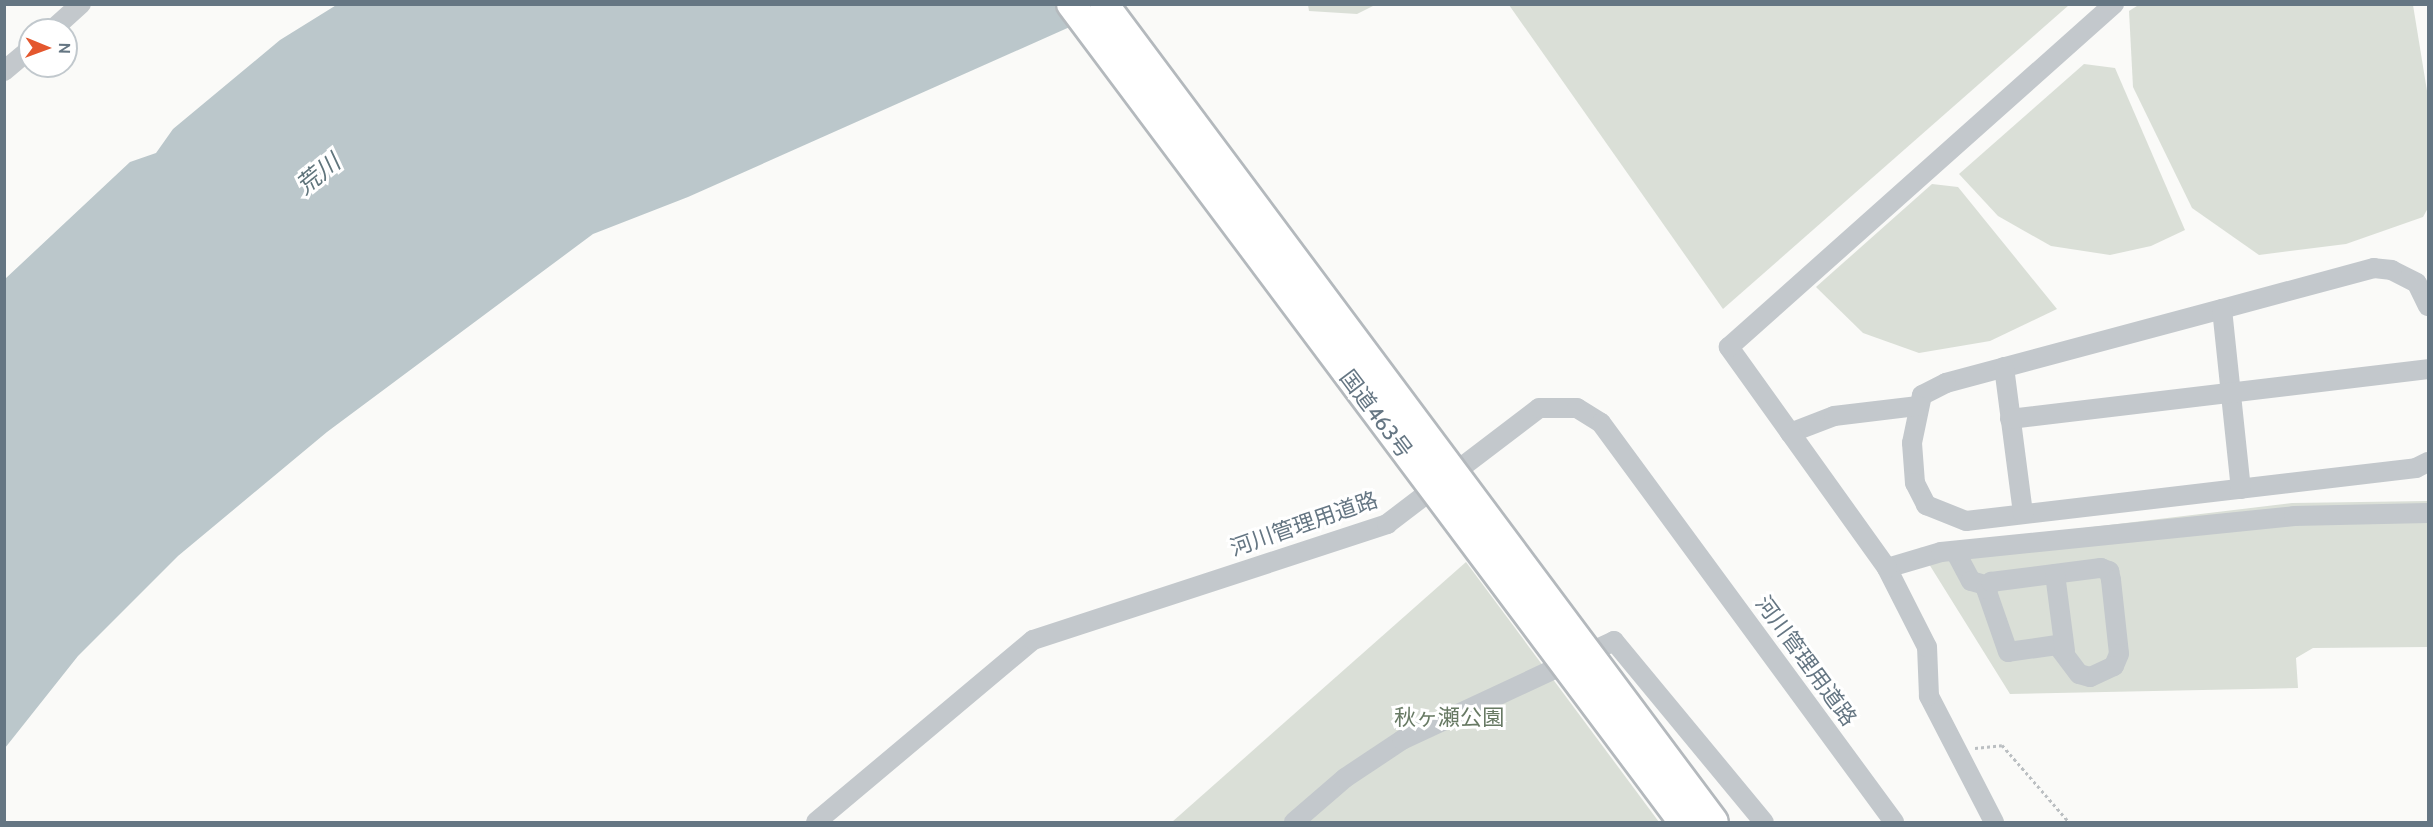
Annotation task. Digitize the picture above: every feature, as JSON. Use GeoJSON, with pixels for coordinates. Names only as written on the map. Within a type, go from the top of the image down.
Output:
{"type":"FeatureCollection","features":[{"type":"Feature","properties":{"kind":"highway","name":"国道463号"},"geometry":{"type":"LineString","coordinates":[[1071,4],[1683,822]]}},
{"type":"Feature","properties":{"kind":"highway","name":"国道463号"},"geometry":{"type":"LineString","coordinates":[[1104,4],[1714,822]]}},
{"type":"Feature","properties":{"kind":"street"},"geometry":{"type":"LineString","coordinates":[[65,18],[81,4]]}},
{"type":"Feature","properties":{"kind":"street"},"geometry":{"type":"LineString","coordinates":[[1994,822],[1929,696],[1927,647],[1887,568],[1732,353],[1732,341],[2114,4]]}},
{"type":"Feature","properties":{"kind":"street"},"geometry":{"type":"LineString","coordinates":[[4,71],[18,59]]}},
{"type":"Feature","properties":{"kind":"street"},"geometry":{"type":"LineString","coordinates":[[2428,306],[2422,289],[2404,274],[2374,268],[1946,382],[1922,395],[1912,443],[1915,483],[1926,505],[1966,521],[2416,468],[2428,462]]}},
{"type":"Feature","properties":{"kind":"street"},"geometry":{"type":"LineString","coordinates":[[2222,309],[2241,489]]}},
{"type":"Feature","properties":{"kind":"street"},"geometry":{"type":"LineString","coordinates":[[2004,367],[2023,514]]}},
{"type":"Feature","properties":{"kind":"street"},"geometry":{"type":"LineString","coordinates":[[2010,419],[2428,369]]}},
{"type":"Feature","properties":{"kind":"street"},"geometry":{"type":"LineString","coordinates":[[1790,433],[1834,416],[1918,406]]}},
{"type":"Feature","properties":{"kind":"street","name":"河川管理用道路"},"geometry":{"type":"LineString","coordinates":[[816,822],[1033,640],[1387,524],[1539,408],[1577,408],[1601,423],[1894,822]]}},
{"type":"Feature","properties":{"kind":"street"},"geometry":{"type":"LineString","coordinates":[[1887,568],[1955,551],[2294,516],[2428,513]]}},
{"type":"Feature","properties":{"kind":"street"},"geometry":{"type":"LineString","coordinates":[[1955,551],[1971,581],[1989,585],[2055,574],[2101,568],[2109,571],[2119,654],[2114,666],[2090,677],[2070,665],[2065,651],[2055,574]]}},
{"type":"Feature","properties":{"kind":"street"},"geometry":{"type":"LineString","coordinates":[[1989,585],[2008,652],[2057,645],[2065,651]]}},
{"type":"Feature","properties":{"kind":"street"},"geometry":{"type":"LineString","coordinates":[[1294,822],[1345,778],[1402,740],[1614,641],[1764,822]]}},
{"type":"Feature","properties":{"kind":"path"},"geometry":{"type":"LineString","coordinates":[[1956,750],[2002,745],[2069,822]]}},
{"type":"Feature","properties":{"kind":"green space"},"geometry":{"type":"Polygon","coordinates":[[[1308,4],[1375,5],[1357,14],[1309,11],[1308,4]]]}},
{"type":"Feature","properties":{"kind":"green space"},"geometry":{"type":"Polygon","coordinates":[[[2140,4],[2413,5],[2428,97],[2428,208],[2423,217],[2346,244],[2259,255],[2192,208],[2133,87],[2129,11],[2140,4]]]}},
{"type":"Feature","properties":{"kind":"green space"},"geometry":{"type":"Polygon","coordinates":[[[1509,5],[2069,5],[1723,309],[1509,5]]]}},
{"type":"Feature","properties":{"kind":"green space"},"geometry":{"type":"Polygon","coordinates":[[[2084,64],[2115,68],[2185,230],[2151,246],[2110,255],[2051,246],[1998,216],[1959,174],[2084,64]]]}},
{"type":"Feature","properties":{"kind":"green space"},"geometry":{"type":"Polygon","coordinates":[[[1932,184],[1958,187],[2057,309],[1990,341],[1919,353],[1863,333],[1816,287],[1932,184]]]}},
{"type":"Feature","properties":{"kind":"green space"},"geometry":{"type":"Polygon","coordinates":[[[2428,501],[2428,647],[2313,648],[2296,658],[2298,688],[2010,694],[1919,548],[2292,503],[2428,501]]]}},
{"type":"Feature","properties":{"kind":"green space","name":"秋ヶ瀬公園"},"geometry":{"type":"Polygon","coordinates":[[[1466,562],[1659,822],[1172,822],[1466,562]]]}},
{"type":"Feature","properties":{"kind":"water","name":"荒川"},"geometry":{"type":"Polygon","coordinates":[[[338,4],[1119,5],[688,197],[593,234],[327,432],[178,556],[78,656],[5,748],[5,279],[130,162],[156,153],[173,129],[280,40],[338,4]]]}}]}
